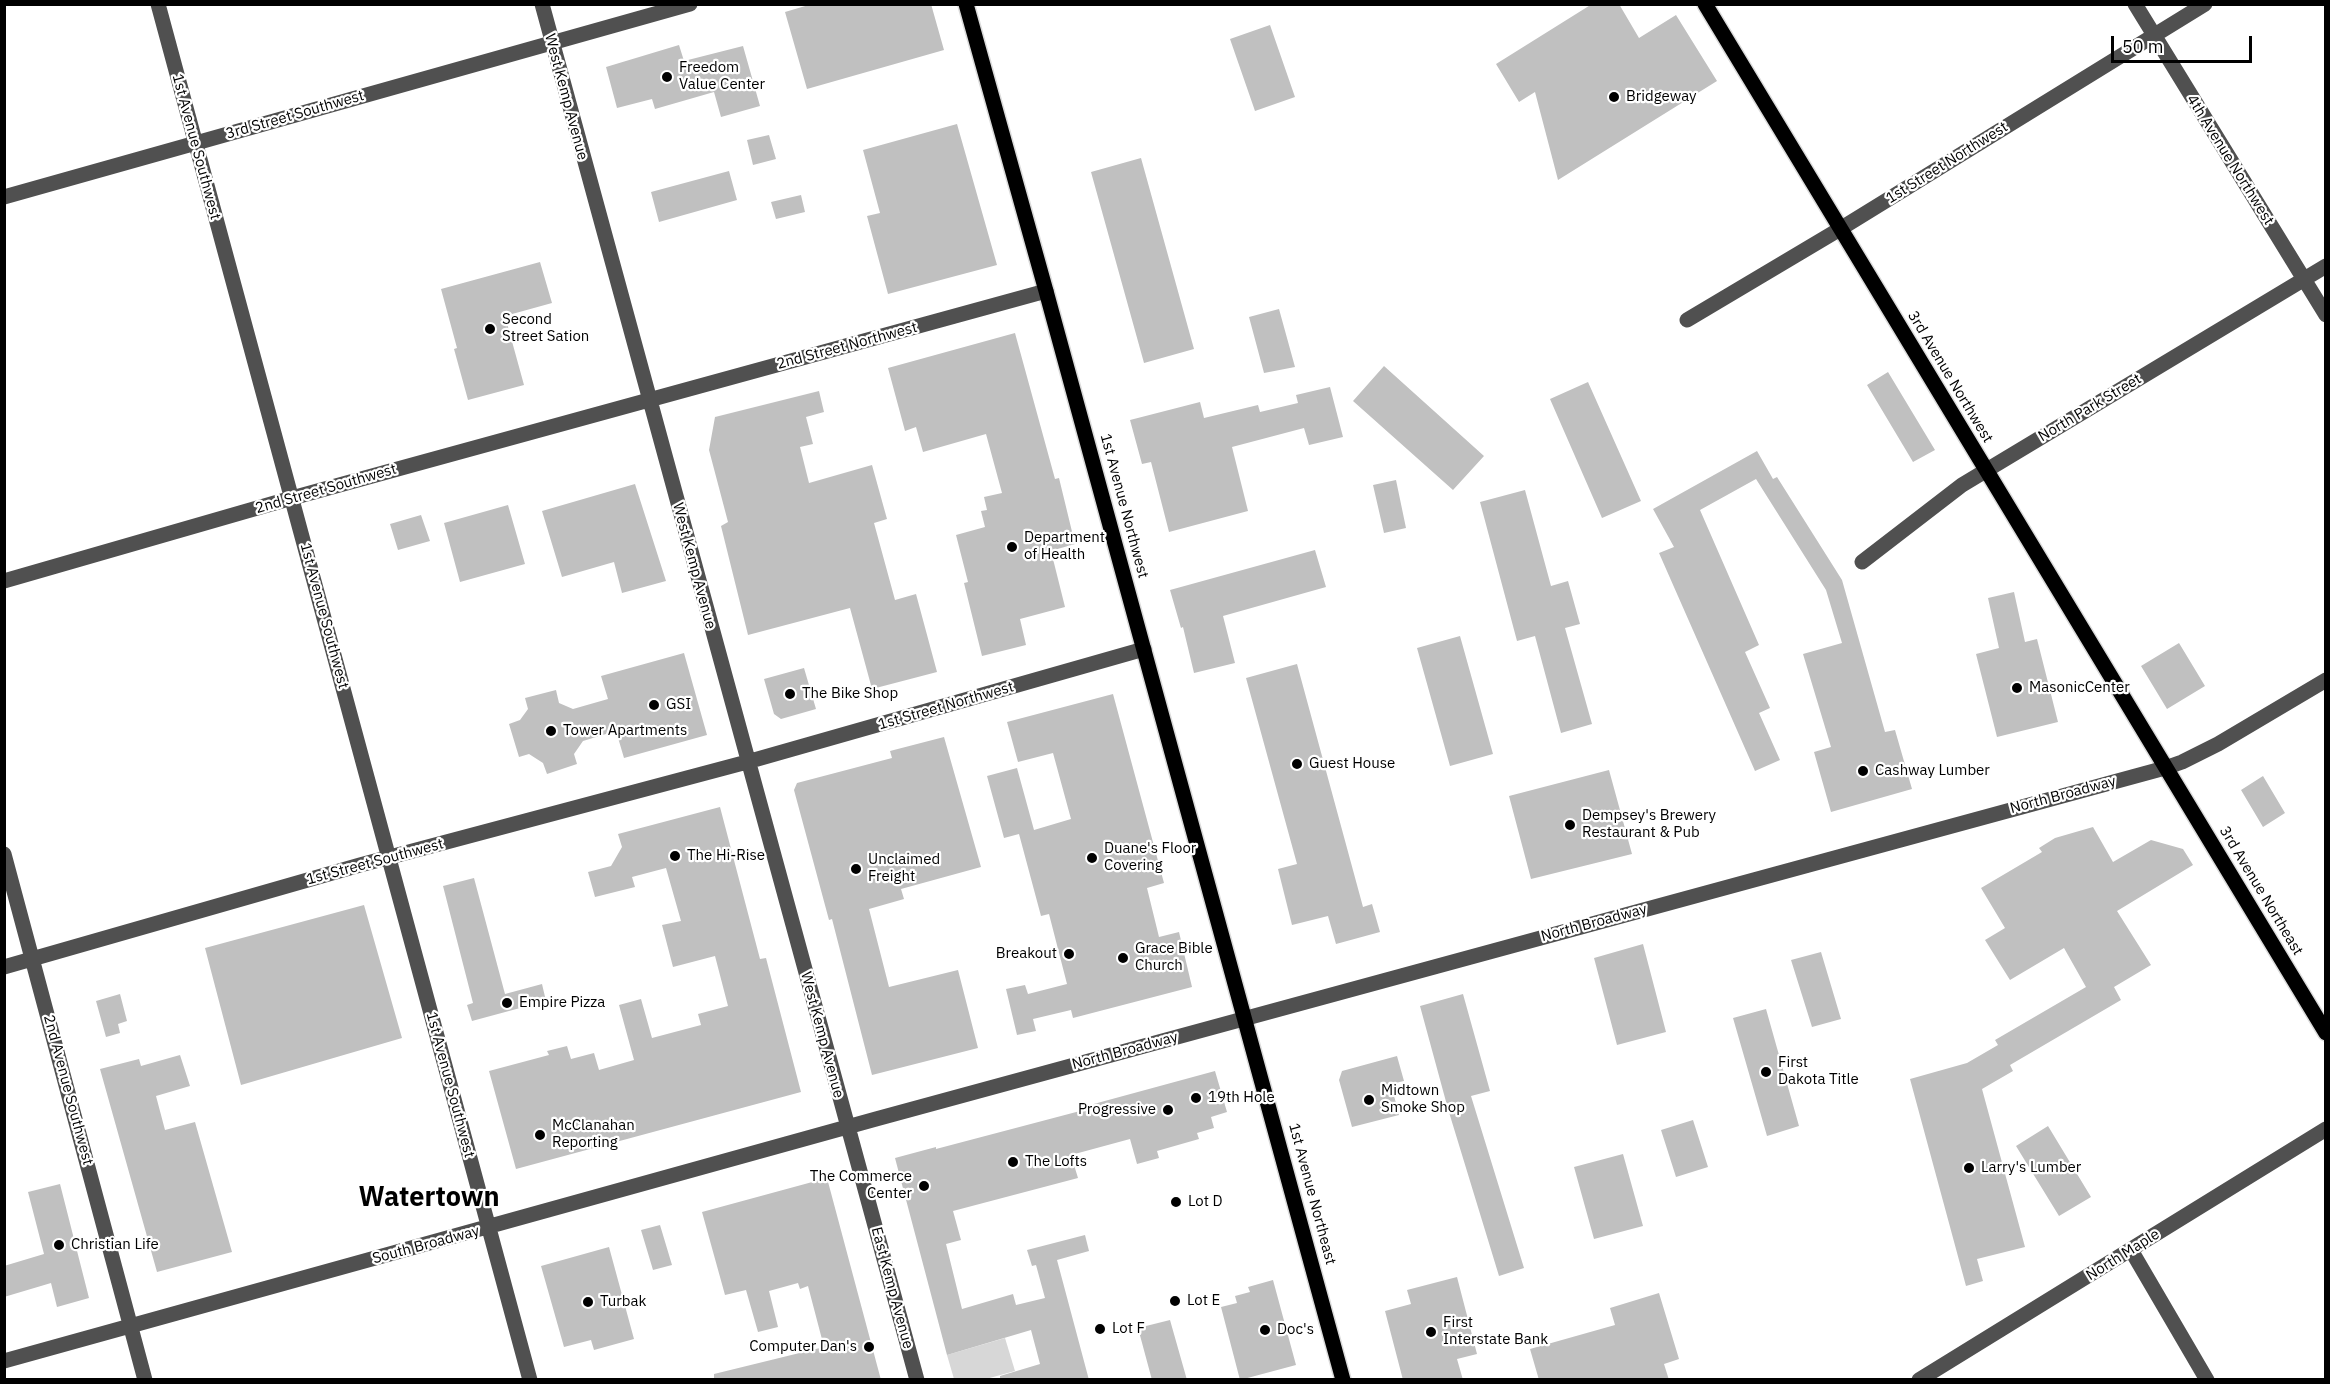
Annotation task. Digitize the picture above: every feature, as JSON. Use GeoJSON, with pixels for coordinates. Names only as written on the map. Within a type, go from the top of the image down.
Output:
{"type":"FeatureCollection","features":[{"type":"Feature","properties":{"kind":"main road","name":"1st Avenue Northwest"},"geometry":{"type":"LineString","coordinates":[[966,4],[1245,1018]]}},
{"type":"Feature","properties":{"kind":"main road","name":"3rd Avenue Northwest"},"geometry":{"type":"LineString","coordinates":[[1705,4],[2165,768]]}},
{"type":"Feature","properties":{"kind":"main road","name":"3rd Avenue Northeast"},"geometry":{"type":"LineString","coordinates":[[2165,768],[2325,1033]]}},
{"type":"Feature","properties":{"kind":"main road","name":"1st Avenue Northeast"},"geometry":{"type":"LineString","coordinates":[[1245,1018],[1343,1380]]}},
{"type":"Feature","properties":{"kind":"street","name":"1st Avenue Southwest"},"geometry":{"type":"LineString","coordinates":[[158,4],[531,1380]]}},
{"type":"Feature","properties":{"kind":"street","name":"West Kemp Avenue"},"geometry":{"type":"LineString","coordinates":[[542,4],[847,1127]]}},
{"type":"Feature","properties":{"kind":"street","name":"3rd Street Southwest"},"geometry":{"type":"LineString","coordinates":[[4,197],[690,4]]}},
{"type":"Feature","properties":{"kind":"street","name":"4th Avenue Northwest"},"geometry":{"type":"LineString","coordinates":[[2135,4],[2325,315]]}},
{"type":"Feature","properties":{"kind":"street","name":"1st Street Northwest"},"geometry":{"type":"LineString","coordinates":[[1687,320],[1840,229],[2205,4]]}},
{"type":"Feature","properties":{"kind":"street","name":"North Park Street"},"geometry":{"type":"LineString","coordinates":[[1862,562],[1937,503],[1987,471],[2325,266]]}},
{"type":"Feature","properties":{"kind":"street","name":"2nd Street Northwest"},"geometry":{"type":"LineString","coordinates":[[649,400],[1046,291]]}},
{"type":"Feature","properties":{"kind":"street","name":"2nd Street Southwest"},"geometry":{"type":"LineString","coordinates":[[4,581],[292,498],[649,400]]}},
{"type":"Feature","properties":{"kind":"street","name":"1st Street Northwest"},"geometry":{"type":"LineString","coordinates":[[747,762],[1144,649]]}},
{"type":"Feature","properties":{"kind":"street","name":"North Broadway"},"geometry":{"type":"LineString","coordinates":[[847,1127],[2165,768],[2218,744],[2325,680]]}},
{"type":"Feature","properties":{"kind":"street","name":"1st Street Southwest"},"geometry":{"type":"LineString","coordinates":[[4,967],[388,858],[747,762]]}},
{"type":"Feature","properties":{"kind":"street","name":"2nd Avenue Southwest"},"geometry":{"type":"LineString","coordinates":[[4,854],[145,1380]]}},
{"type":"Feature","properties":{"kind":"street","name":"South Broadway"},"geometry":{"type":"LineString","coordinates":[[4,1361],[490,1228],[847,1127]]}},
{"type":"Feature","properties":{"kind":"street","name":"East Kemp Avenue"},"geometry":{"type":"LineString","coordinates":[[847,1127],[917,1380]]}},
{"type":"Feature","properties":{"kind":"street","name":"North Maple"},"geometry":{"type":"LineString","coordinates":[[1919,1380],[2325,1129]]}},
{"type":"Feature","properties":{"kind":"street"},"geometry":{"type":"LineString","coordinates":[[2131,1250],[2207,1380]]}},
{"type":"Feature","properties":{"kind":"shaded area"},"geometry":{"type":"Polygon","coordinates":[[[1005,1338],[1015,1371],[986,1379],[954,1379],[947,1355],[1005,1338]]]}},
{"type":"Feature","properties":{"kind":"building"},"geometry":{"type":"Polygon","coordinates":[[[812,4],[931,4],[944,50],[807,89],[785,12],[812,4]]]}},
{"type":"Feature","properties":{"kind":"building","name":"Bridgeway"},"geometry":{"type":"Polygon","coordinates":[[[1592,4],[1619,4],[1639,38],[1676,15],[1717,81],[1558,180],[1535,92],[1519,102],[1496,64],[1592,4]]]}},
{"type":"Feature","properties":{"kind":"building"},"geometry":{"type":"Polygon","coordinates":[[[1270,25],[1295,97],[1255,111],[1230,39],[1270,25]]]}},
{"type":"Feature","properties":{"kind":"building"},"geometry":{"type":"Polygon","coordinates":[[[679,45],[684,61],[743,46],[760,106],[721,117],[714,92],[655,109],[652,99],[617,108],[606,67],[679,45]]]}},
{"type":"Feature","properties":{"kind":"building"},"geometry":{"type":"Polygon","coordinates":[[[957,124],[997,265],[888,294],[867,216],[880,213],[863,150],[957,124]]]}},
{"type":"Feature","properties":{"kind":"building"},"geometry":{"type":"Polygon","coordinates":[[[769,135],[776,159],[753,165],[747,140],[769,135]]]}},
{"type":"Feature","properties":{"kind":"building"},"geometry":{"type":"Polygon","coordinates":[[[1141,158],[1194,349],[1144,363],[1091,172],[1141,158]]]}},
{"type":"Feature","properties":{"kind":"building"},"geometry":{"type":"Polygon","coordinates":[[[729,171],[737,200],[659,222],[651,192],[729,171]]]}},
{"type":"Feature","properties":{"kind":"building"},"geometry":{"type":"Polygon","coordinates":[[[801,195],[805,212],[776,219],[771,202],[801,195]]]}},
{"type":"Feature","properties":{"kind":"building","name":"Second Street Sation"},"geometry":{"type":"Polygon","coordinates":[[[540,262],[552,303],[505,316],[524,385],[468,400],[441,289],[540,262]]]}},
{"type":"Feature","properties":{"kind":"building"},"geometry":{"type":"Polygon","coordinates":[[[1279,309],[1295,367],[1264,373],[1249,317],[1279,309]]]}},
{"type":"Feature","properties":{"kind":"building"},"geometry":{"type":"Polygon","coordinates":[[[1015,333],[1055,479],[1059,478],[1075,544],[1054,550],[1056,559],[1053,559],[1065,607],[1020,619],[1026,645],[982,656],[964,583],[968,582],[956,535],[985,527],[981,511],[987,510],[984,497],[1002,493],[986,434],[923,452],[916,427],[905,431],[888,368],[1015,333]]]}},
{"type":"Feature","properties":{"kind":"building"},"geometry":{"type":"Polygon","coordinates":[[[1384,366],[1484,456],[1453,490],[1353,401],[1384,366]]]}},
{"type":"Feature","properties":{"kind":"building"},"geometry":{"type":"Polygon","coordinates":[[[1888,372],[1935,450],[1913,462],[1867,385],[1888,372]]]}},
{"type":"Feature","properties":{"kind":"building"},"geometry":{"type":"Polygon","coordinates":[[[1588,382],[1641,501],[1602,518],[1550,399],[1588,382]]]}},
{"type":"Feature","properties":{"kind":"building"},"geometry":{"type":"Polygon","coordinates":[[[1330,387],[1343,437],[1309,445],[1304,428],[1232,447],[1248,511],[1169,532],[1151,462],[1142,464],[1130,420],[1200,402],[1204,418],[1258,405],[1260,412],[1298,403],[1296,395],[1330,387]]]}},
{"type":"Feature","properties":{"kind":"building"},"geometry":{"type":"Polygon","coordinates":[[[819,391],[824,412],[806,417],[813,444],[800,447],[809,483],[872,465],[887,519],[874,523],[895,600],[916,594],[937,672],[872,689],[850,608],[748,635],[721,526],[728,522],[709,450],[715,417],[819,391]]]}},
{"type":"Feature","properties":{"kind":"building"},"geometry":{"type":"Polygon","coordinates":[[[1757,451],[1773,479],[1777,477],[1842,580],[1885,732],[1895,730],[1912,789],[1831,812],[1814,752],[1831,747],[1803,654],[1842,643],[1826,590],[1756,479],[1700,510],[1759,645],[1745,652],[1770,708],[1759,713],[1780,760],[1755,771],[1659,553],[1674,547],[1653,509],[1757,451]]]}},
{"type":"Feature","properties":{"kind":"building"},"geometry":{"type":"Polygon","coordinates":[[[1396,480],[1406,528],[1384,533],[1373,485],[1396,480]]]}},
{"type":"Feature","properties":{"kind":"building"},"geometry":{"type":"Polygon","coordinates":[[[635,484],[666,581],[622,593],[614,562],[562,577],[542,511],[635,484]]]}},
{"type":"Feature","properties":{"kind":"building"},"geometry":{"type":"Polygon","coordinates":[[[1525,490],[1551,586],[1568,581],[1580,624],[1565,628],[1592,724],[1561,733],[1535,636],[1517,641],[1480,502],[1525,490]]]}},
{"type":"Feature","properties":{"kind":"building"},"geometry":{"type":"Polygon","coordinates":[[[508,505],[525,564],[460,582],[444,523],[508,505]]]}},
{"type":"Feature","properties":{"kind":"building"},"geometry":{"type":"Polygon","coordinates":[[[421,515],[430,541],[398,550],[390,524],[421,515]]]}},
{"type":"Feature","properties":{"kind":"building"},"geometry":{"type":"Polygon","coordinates":[[[1315,550],[1326,587],[1223,616],[1235,663],[1194,673],[1183,627],[1181,628],[1170,590],[1315,550]]]}},
{"type":"Feature","properties":{"kind":"building","name":"MasonicCenter"},"geometry":{"type":"Polygon","coordinates":[[[2014,592],[2025,642],[2037,639],[2058,722],[1997,737],[1976,654],[1999,648],[1988,598],[2014,592]]]}},
{"type":"Feature","properties":{"kind":"building"},"geometry":{"type":"Polygon","coordinates":[[[1460,636],[1493,754],[1450,766],[1417,648],[1460,636]]]}},
{"type":"Feature","properties":{"kind":"building"},"geometry":{"type":"Polygon","coordinates":[[[2179,643],[2205,686],[2167,709],[2141,666],[2179,643]]]}},
{"type":"Feature","properties":{"kind":"building"},"geometry":{"type":"Polygon","coordinates":[[[684,653],[707,735],[624,758],[616,731],[583,741],[574,754],[577,764],[547,774],[543,763],[529,754],[519,757],[509,724],[520,720],[528,709],[525,698],[556,690],[559,703],[573,709],[608,699],[601,676],[684,653]]]}},
{"type":"Feature","properties":{"kind":"building","name":"Guest House"},"geometry":{"type":"Polygon","coordinates":[[[1297,664],[1363,907],[1372,904],[1380,932],[1336,944],[1328,916],[1292,925],[1278,869],[1297,864],[1246,678],[1297,664]]]}},
{"type":"Feature","properties":{"kind":"building","name":"The Bike Shop"},"geometry":{"type":"Polygon","coordinates":[[[804,668],[816,709],[781,719],[774,714],[764,679],[804,668]]]}},
{"type":"Feature","properties":{"kind":"building"},"geometry":{"type":"Polygon","coordinates":[[[1113,694],[1164,883],[1147,888],[1159,937],[1179,932],[1192,987],[1073,1018],[1071,1010],[1033,1019],[1036,1031],[1017,1035],[1006,989],[1025,985],[1028,994],[1067,984],[1049,914],[1041,916],[1019,834],[1004,838],[987,776],[1017,768],[1034,830],[1071,819],[1053,753],[1018,762],[1007,722],[1113,694]]]}},
{"type":"Feature","properties":{"kind":"building"},"geometry":{"type":"Polygon","coordinates":[[[944,737],[981,867],[901,889],[904,899],[869,909],[889,987],[958,970],[978,1048],[872,1075],[832,919],[829,920],[794,790],[797,783],[892,758],[890,751],[944,737]]]}},
{"type":"Feature","properties":{"kind":"building","name":"Dempsey's Brewery Restaurant & Pub"},"geometry":{"type":"Polygon","coordinates":[[[1609,770],[1632,854],[1531,879],[1509,796],[1609,770]]]}},
{"type":"Feature","properties":{"kind":"building"},"geometry":{"type":"Polygon","coordinates":[[[2263,776],[2285,813],[2263,827],[2241,790],[2263,776]]]}},
{"type":"Feature","properties":{"kind":"building"},"geometry":{"type":"Polygon","coordinates":[[[720,807],[760,959],[766,958],[801,1092],[516,1169],[489,1071],[549,1055],[547,1051],[567,1046],[571,1059],[594,1053],[599,1070],[634,1060],[619,1005],[641,999],[652,1038],[701,1025],[698,1014],[728,1006],[715,956],[673,967],[662,925],[681,921],[666,868],[632,877],[635,887],[595,897],[588,872],[611,866],[622,847],[618,834],[720,807]]]}},
{"type":"Feature","properties":{"kind":"building"},"geometry":{"type":"Polygon","coordinates":[[[2093,827],[2113,862],[2151,840],[2183,849],[2193,865],[2117,911],[2151,965],[2114,987],[2121,1000],[2010,1065],[2013,1071],[1982,1089],[2025,1247],[1977,1259],[1983,1281],[1966,1286],[1910,1079],[1967,1063],[1998,1045],[1995,1040],[2086,987],[2064,948],[2010,980],[1985,940],[2005,928],[1981,888],[2042,852],[2039,848],[2055,838],[2093,827]]]}},
{"type":"Feature","properties":{"kind":"building"},"geometry":{"type":"Polygon","coordinates":[[[474,878],[505,994],[542,984],[546,1001],[472,1021],[467,1005],[473,1003],[443,886],[474,878]]]}},
{"type":"Feature","properties":{"kind":"building"},"geometry":{"type":"Polygon","coordinates":[[[364,905],[402,1038],[241,1085],[205,948],[364,905]]]}},
{"type":"Feature","properties":{"kind":"building"},"geometry":{"type":"Polygon","coordinates":[[[1643,944],[1666,1032],[1617,1045],[1594,958],[1643,944]]]}},
{"type":"Feature","properties":{"kind":"building"},"geometry":{"type":"Polygon","coordinates":[[[1821,952],[1841,1019],[1812,1027],[1791,960],[1821,952]]]}},
{"type":"Feature","properties":{"kind":"building"},"geometry":{"type":"Polygon","coordinates":[[[120,994],[127,1021],[118,1024],[120,1033],[106,1037],[96,1001],[120,994]]]}},
{"type":"Feature","properties":{"kind":"building"},"geometry":{"type":"Polygon","coordinates":[[[1463,994],[1490,1091],[1471,1096],[1524,1268],[1499,1276],[1448,1109],[1420,1006],[1463,994]]]}},
{"type":"Feature","properties":{"kind":"building","name":"First Dakota Title"},"geometry":{"type":"Polygon","coordinates":[[[1766,1009],[1799,1126],[1767,1136],[1733,1018],[1766,1009]]]}},
{"type":"Feature","properties":{"kind":"building"},"geometry":{"type":"Polygon","coordinates":[[[180,1055],[190,1086],[156,1096],[165,1130],[195,1122],[232,1252],[157,1272],[100,1069],[139,1059],[141,1066],[180,1055]]]}},
{"type":"Feature","properties":{"kind":"building","name":"Midtown Smoke Shop"},"geometry":{"type":"Polygon","coordinates":[[[1397,1056],[1404,1081],[1391,1084],[1399,1115],[1352,1127],[1339,1080],[1342,1071],[1397,1056]]]}},
{"type":"Feature","properties":{"kind":"building"},"geometry":{"type":"Polygon","coordinates":[[[1215,1071],[1227,1112],[1211,1117],[1214,1128],[1197,1133],[1199,1139],[1157,1151],[1159,1158],[1137,1164],[1130,1139],[1071,1155],[1078,1178],[953,1211],[961,1240],[946,1244],[962,1309],[1013,1294],[1016,1305],[1045,1298],[1036,1265],[1032,1266],[1027,1250],[1085,1235],[1089,1251],[1057,1260],[1089,1380],[1000,1380],[1000,1376],[1040,1364],[1031,1330],[947,1355],[895,1158],[1080,1111],[1079,1108],[1215,1071]]]}},
{"type":"Feature","properties":{"kind":"building"},"geometry":{"type":"Polygon","coordinates":[[[1693,1120],[1708,1167],[1676,1177],[1661,1130],[1693,1120]]]}},
{"type":"Feature","properties":{"kind":"building"},"geometry":{"type":"Polygon","coordinates":[[[2048,1126],[2091,1197],[2059,1216],[2016,1146],[2048,1126]]]}},
{"type":"Feature","properties":{"kind":"building"},"geometry":{"type":"Polygon","coordinates":[[[1623,1154],[1643,1226],[1594,1239],[1574,1167],[1623,1154]]]}},
{"type":"Feature","properties":{"kind":"building"},"geometry":{"type":"Polygon","coordinates":[[[827,1178],[881,1380],[714,1380],[714,1374],[824,1347],[808,1286],[800,1289],[798,1283],[769,1291],[778,1327],[758,1332],[746,1290],[725,1295],[702,1212],[827,1178]]]}},
{"type":"Feature","properties":{"kind":"building","name":"Christian Life"},"geometry":{"type":"Polygon","coordinates":[[[60,1184],[89,1298],[57,1307],[51,1283],[4,1297],[4,1266],[44,1254],[28,1192],[60,1184]]]}},
{"type":"Feature","properties":{"kind":"building"},"geometry":{"type":"Polygon","coordinates":[[[660,1225],[672,1265],[653,1270],[641,1230],[660,1225]]]}},
{"type":"Feature","properties":{"kind":"building","name":"Turbak"},"geometry":{"type":"Polygon","coordinates":[[[609,1247],[634,1339],[594,1350],[591,1340],[564,1347],[541,1266],[609,1247]]]}},
{"type":"Feature","properties":{"kind":"building","name":"First Interstate Bank"},"geometry":{"type":"Polygon","coordinates":[[[1457,1277],[1477,1354],[1457,1359],[1463,1380],[1403,1380],[1385,1311],[1411,1304],[1407,1290],[1457,1277]]]}},
{"type":"Feature","properties":{"kind":"building","name":"Doc's"},"geometry":{"type":"Polygon","coordinates":[[[1273,1280],[1296,1365],[1240,1380],[1221,1307],[1237,1303],[1235,1296],[1250,1292],[1248,1287],[1273,1280]]]}},
{"type":"Feature","properties":{"kind":"building"},"geometry":{"type":"Polygon","coordinates":[[[1659,1293],[1679,1359],[1664,1364],[1669,1380],[1539,1380],[1530,1349],[1615,1325],[1610,1308],[1659,1293]]]}},
{"type":"Feature","properties":{"kind":"building"},"geometry":{"type":"Polygon","coordinates":[[[1170,1320],[1187,1380],[1152,1380],[1138,1328],[1170,1320]]]}},
{"type":"Feature","properties":{"kind":"place","name":"Freedom Value Center"},"geometry":{"type":"Point","coordinates":[667,77]}},
{"type":"Feature","properties":{"kind":"place","name":"Bridgeway"},"geometry":{"type":"Point","coordinates":[1614,97]}},
{"type":"Feature","properties":{"kind":"place","name":"Second Street Sation"},"geometry":{"type":"Point","coordinates":[490,329]}},
{"type":"Feature","properties":{"kind":"place","name":"Department of Health"},"geometry":{"type":"Point","coordinates":[1012,547]}},
{"type":"Feature","properties":{"kind":"place","name":"MasonicCenter"},"geometry":{"type":"Point","coordinates":[2017,688]}},
{"type":"Feature","properties":{"kind":"place","name":"The Bike Shop"},"geometry":{"type":"Point","coordinates":[790,694]}},
{"type":"Feature","properties":{"kind":"place","name":"GSI"},"geometry":{"type":"Point","coordinates":[654,705]}},
{"type":"Feature","properties":{"kind":"place","name":"Tower Apartments"},"geometry":{"type":"Point","coordinates":[551,731]}},
{"type":"Feature","properties":{"kind":"place","name":"Guest House"},"geometry":{"type":"Point","coordinates":[1297,764]}},
{"type":"Feature","properties":{"kind":"place","name":"Cashway Lumber"},"geometry":{"type":"Point","coordinates":[1863,771]}},
{"type":"Feature","properties":{"kind":"place","name":"Dempsey's Brewery Restaurant & Pub"},"geometry":{"type":"Point","coordinates":[1570,825]}},
{"type":"Feature","properties":{"kind":"place","name":"The Hi-Rise"},"geometry":{"type":"Point","coordinates":[675,856]}},
{"type":"Feature","properties":{"kind":"place","name":"Duane's Floor Covering"},"geometry":{"type":"Point","coordinates":[1092,858]}},
{"type":"Feature","properties":{"kind":"place","name":"Unclaimed Freight"},"geometry":{"type":"Point","coordinates":[856,869]}},
{"type":"Feature","properties":{"kind":"place","name":"Breakout"},"geometry":{"type":"Point","coordinates":[1069,954]}},
{"type":"Feature","properties":{"kind":"place","name":"Grace Bible Church"},"geometry":{"type":"Point","coordinates":[1123,958]}},
{"type":"Feature","properties":{"kind":"place","name":"Empire Pizza"},"geometry":{"type":"Point","coordinates":[507,1003]}},
{"type":"Feature","properties":{"kind":"place","name":"First Dakota Title"},"geometry":{"type":"Point","coordinates":[1766,1072]}},
{"type":"Feature","properties":{"kind":"place","name":"19th Hole"},"geometry":{"type":"Point","coordinates":[1196,1098]}},
{"type":"Feature","properties":{"kind":"place","name":"Midtown Smoke Shop"},"geometry":{"type":"Point","coordinates":[1369,1100]}},
{"type":"Feature","properties":{"kind":"place","name":"Progressive"},"geometry":{"type":"Point","coordinates":[1168,1110]}},
{"type":"Feature","properties":{"kind":"place","name":"McClanahan Reporting"},"geometry":{"type":"Point","coordinates":[540,1135]}},
{"type":"Feature","properties":{"kind":"place","name":"The Lofts"},"geometry":{"type":"Point","coordinates":[1013,1162]}},
{"type":"Feature","properties":{"kind":"place","name":"Larry's Lumber"},"geometry":{"type":"Point","coordinates":[1969,1168]}},
{"type":"Feature","properties":{"kind":"place","name":"The Commerce Center"},"geometry":{"type":"Point","coordinates":[924,1186]}},
{"type":"Feature","properties":{"kind":"place","name":"Lot D"},"geometry":{"type":"Point","coordinates":[1176,1202]}},
{"type":"Feature","properties":{"kind":"place","name":"Christian Life"},"geometry":{"type":"Point","coordinates":[59,1245]}},
{"type":"Feature","properties":{"kind":"place","name":"Lot E"},"geometry":{"type":"Point","coordinates":[1175,1301]}},
{"type":"Feature","properties":{"kind":"place","name":"Turbak"},"geometry":{"type":"Point","coordinates":[588,1302]}},
{"type":"Feature","properties":{"kind":"place","name":"Lot F"},"geometry":{"type":"Point","coordinates":[1100,1329]}},
{"type":"Feature","properties":{"kind":"place","name":"Doc's"},"geometry":{"type":"Point","coordinates":[1265,1330]}},
{"type":"Feature","properties":{"kind":"place","name":"First Interstate Bank"},"geometry":{"type":"Point","coordinates":[1431,1332]}},
{"type":"Feature","properties":{"kind":"place","name":"Computer Dan's"},"geometry":{"type":"Point","coordinates":[869,1347]}},
{"type":"Feature","properties":{"kind":"district","name":"Watertown"},"geometry":{"type":"Point","coordinates":[429,1198]}}]}
